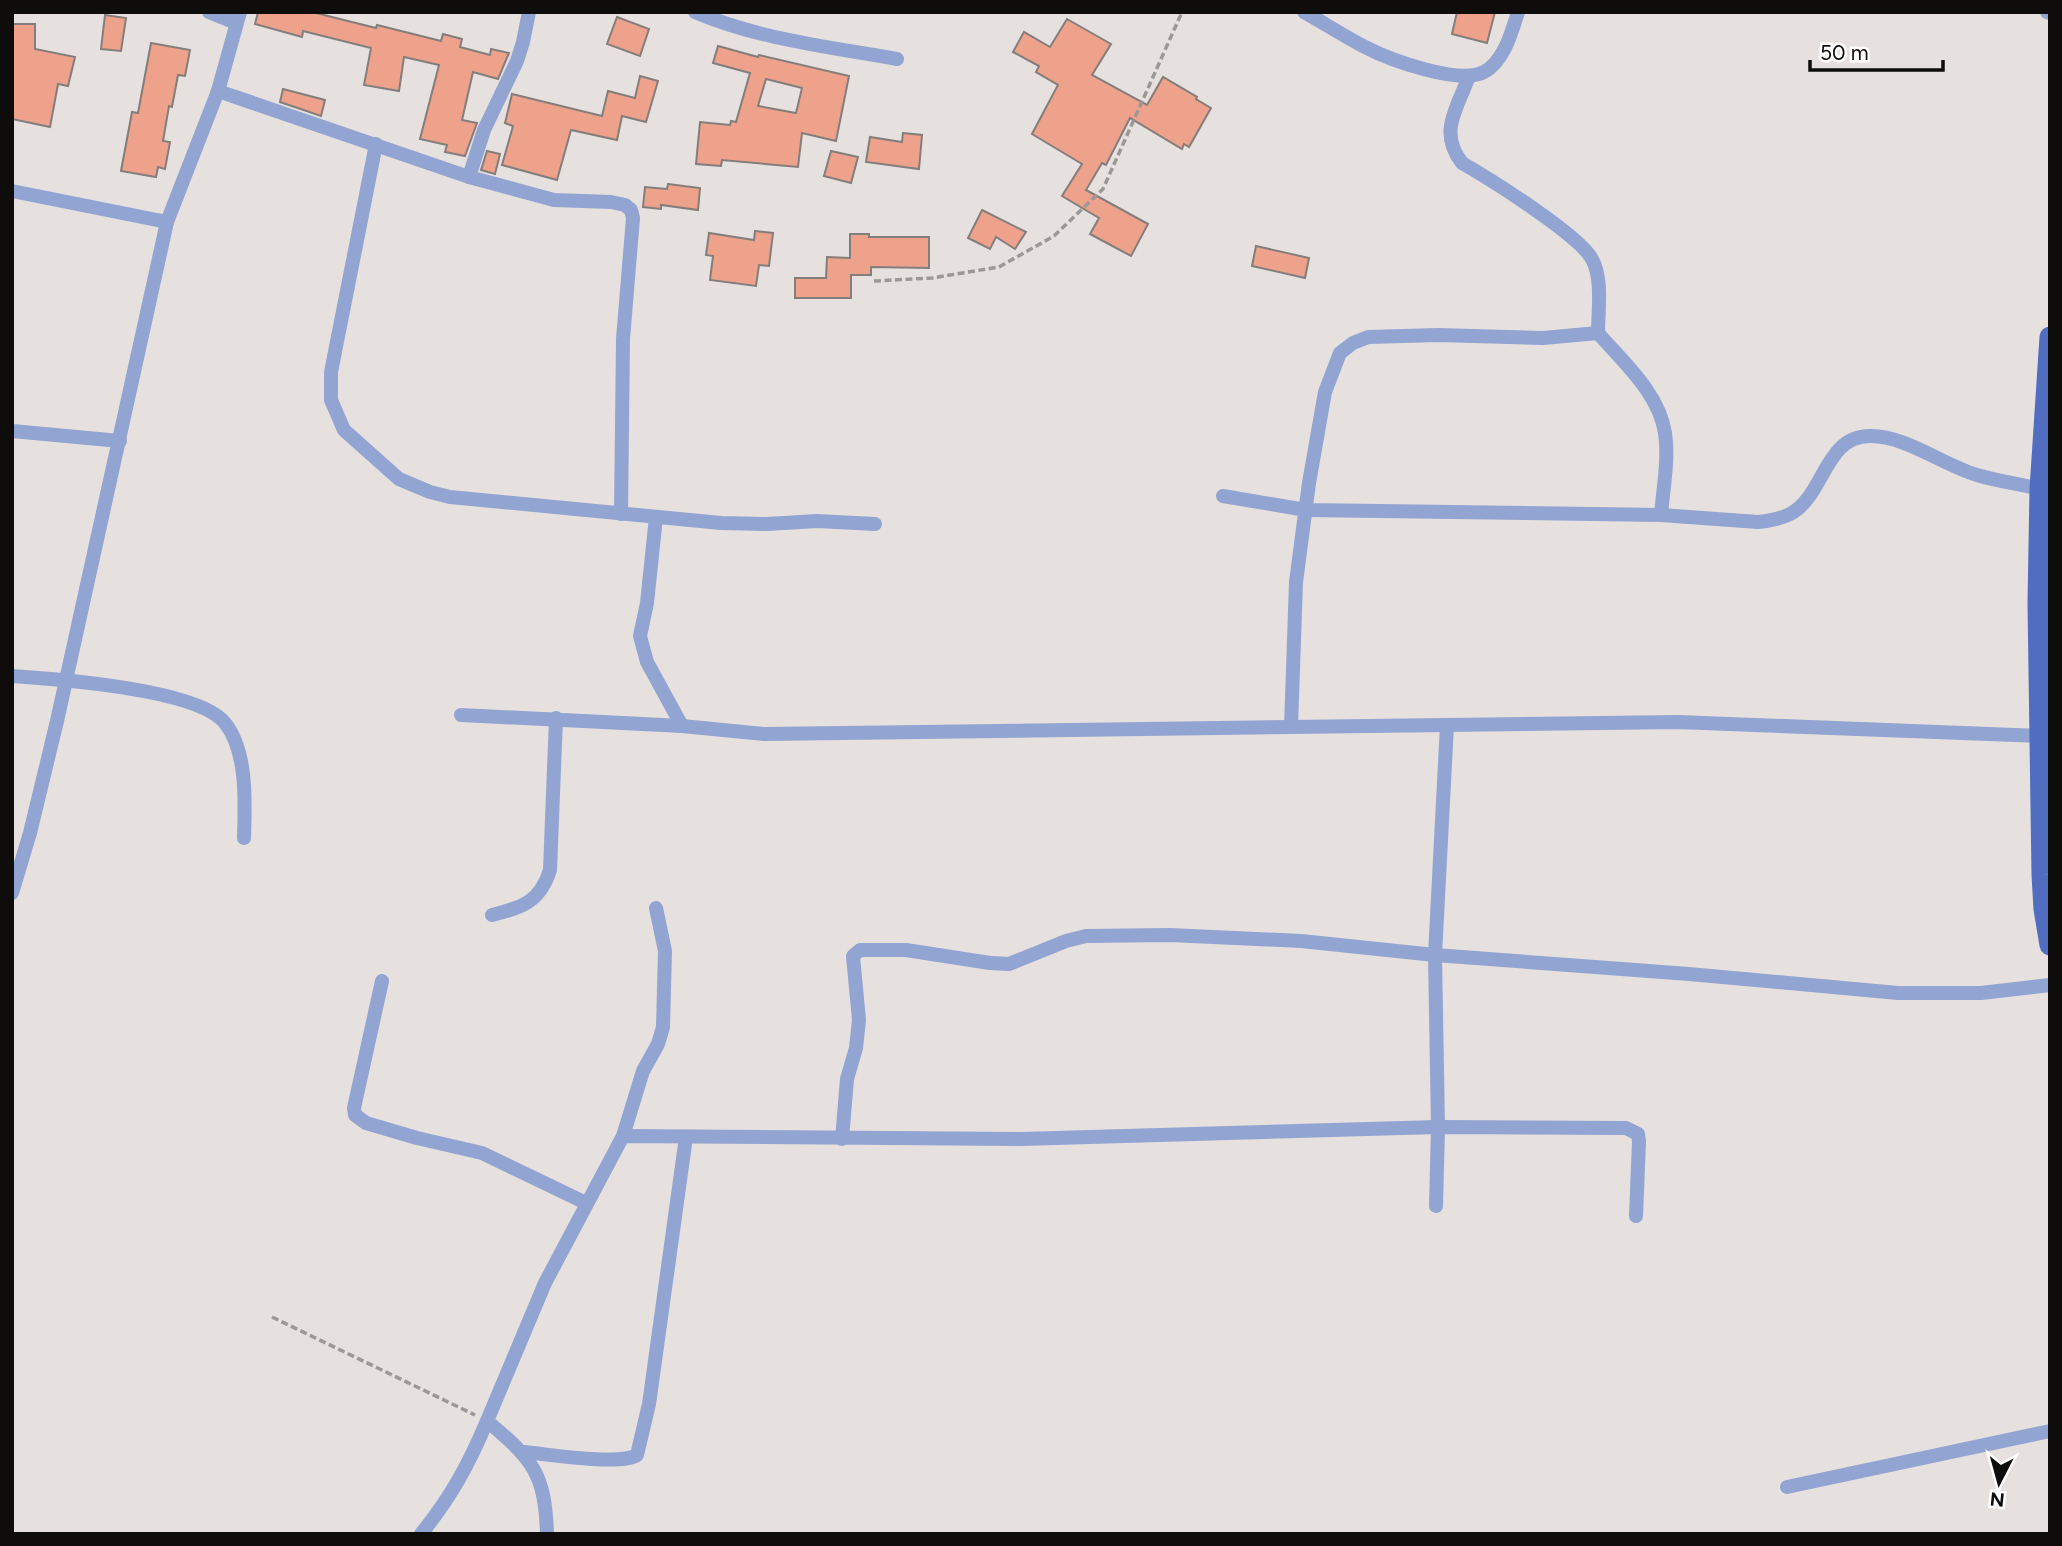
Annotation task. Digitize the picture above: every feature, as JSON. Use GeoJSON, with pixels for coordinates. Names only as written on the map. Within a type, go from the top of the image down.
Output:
{"type":"FeatureCollection","features":[{"type":"Feature","properties":{"kind":"main road"},"geometry":{"type":"LineString","coordinates":[[2050,337],[2047,428],[2040,489],[2044,605],[2039,736],[2042,875],[2050,945]]}},
{"type":"Feature","properties":{"kind":"street"},"geometry":{"type":"LineString","coordinates":[[12,893],[30,833],[167,222],[218,91],[238,18],[209,12]]}},
{"type":"Feature","properties":{"kind":"street"},"geometry":{"type":"LineString","coordinates":[[469,177],[484,130],[517,61],[528,12]]}},
{"type":"Feature","properties":{"kind":"street"},"geometry":{"type":"LineString","coordinates":[[695,12],[711,19],[785,39],[897,59]]}},
{"type":"Feature","properties":{"kind":"street"},"geometry":{"type":"LineString","coordinates":[[1304,12],[1366,48],[1409,64],[1469,76],[1486,72],[1506,48],[1518,12]]}},
{"type":"Feature","properties":{"kind":"street"},"geometry":{"type":"LineString","coordinates":[[1469,76],[1449,132],[1452,150],[1462,163],[1576,240],[1593,260],[1597,275],[1598,333],[1637,377],[1660,414],[1665,432],[1661,515]]}},
{"type":"Feature","properties":{"kind":"street"},"geometry":{"type":"LineString","coordinates":[[218,91],[469,177],[554,200],[611,202],[625,205],[631,210],[633,218],[623,338],[621,514]]}},
{"type":"Feature","properties":{"kind":"street"},"geometry":{"type":"LineString","coordinates":[[376,144],[331,372],[331,400],[345,430],[398,479],[450,497],[621,514],[767,524],[817,521],[875,524]]}},
{"type":"Feature","properties":{"kind":"street"},"geometry":{"type":"LineString","coordinates":[[12,191],[167,222]]}},
{"type":"Feature","properties":{"kind":"street"},"geometry":{"type":"LineString","coordinates":[[1291,727],[1296,582],[1325,392],[1340,353],[1353,343],[1368,337],[1438,335],[1543,338],[1598,333]]}},
{"type":"Feature","properties":{"kind":"street"},"geometry":{"type":"LineString","coordinates":[[12,431],[120,441]]}},
{"type":"Feature","properties":{"kind":"street"},"geometry":{"type":"LineString","coordinates":[[1223,496],[1306,510],[1661,515],[1758,522],[1791,514],[1806,500],[1842,445],[1854,438],[1871,435],[1893,440],[1976,475],[2040,489]]}},
{"type":"Feature","properties":{"kind":"street"},"geometry":{"type":"LineString","coordinates":[[656,517],[647,603],[640,636],[646,662],[682,726]]}},
{"type":"Feature","properties":{"kind":"street"},"geometry":{"type":"LineString","coordinates":[[12,676],[64,679],[151,693],[215,713],[226,724],[242,767],[246,803],[244,838]]}},
{"type":"Feature","properties":{"kind":"street"},"geometry":{"type":"LineString","coordinates":[[461,715],[556,718],[764,734],[1678,722],[2039,736]]}},
{"type":"Feature","properties":{"kind":"street"},"geometry":{"type":"LineString","coordinates":[[492,915],[518,909],[545,887],[550,870],[556,718]]}},
{"type":"Feature","properties":{"kind":"street"},"geometry":{"type":"LineString","coordinates":[[1436,1206],[1438,1127],[1435,955],[1447,725]]}},
{"type":"Feature","properties":{"kind":"street"},"geometry":{"type":"LineString","coordinates":[[421,1534],[456,1486],[471,1460],[545,1283],[623,1136],[643,1071],[658,1044],[663,1027],[665,951],[656,908]]}},
{"type":"Feature","properties":{"kind":"street"},"geometry":{"type":"LineString","coordinates":[[842,1139],[847,1079],[856,1048],[859,1020],[852,965],[853,956],[860,950],[906,950],[1009,964],[1086,936],[1170,935],[1301,942],[1898,993],[1981,993],[2050,985]]}},
{"type":"Feature","properties":{"kind":"street"},"geometry":{"type":"LineString","coordinates":[[382,981],[354,1108],[355,1115],[366,1123],[482,1153],[586,1203]]}},
{"type":"Feature","properties":{"kind":"street"},"geometry":{"type":"LineString","coordinates":[[623,1136],[1021,1139],[1438,1127],[1626,1128],[1638,1134],[1639,1141],[1636,1216]]}},
{"type":"Feature","properties":{"kind":"street"},"geometry":{"type":"LineString","coordinates":[[524,1452],[610,1460],[629,1460],[637,1455],[649,1404],[686,1136]]}},
{"type":"Feature","properties":{"kind":"street"},"geometry":{"type":"LineString","coordinates":[[487,1421],[524,1452],[539,1479],[546,1506],[547,1534]]}},
{"type":"Feature","properties":{"kind":"street"},"geometry":{"type":"LineString","coordinates":[[1787,1487],[2050,1431]]}},
{"type":"Feature","properties":{"kind":"path"},"geometry":{"type":"LineString","coordinates":[[874,281],[932,278],[999,267],[1054,236],[1103,189],[1182,12]]}},
{"type":"Feature","properties":{"kind":"path"},"geometry":{"type":"LineString","coordinates":[[272,1317],[487,1421]]}},
{"type":"Feature","properties":{"kind":"building"},"geometry":{"type":"Polygon","coordinates":[[[258,12],[312,12],[441,41],[443,34],[462,39],[460,47],[490,55],[491,49],[509,53],[498,79],[473,72],[462,120],[477,123],[465,156],[445,152],[447,145],[420,139],[439,65],[404,57],[399,91],[364,85],[371,48],[303,31],[302,37],[255,24],[258,12]]]}},
{"type":"Feature","properties":{"kind":"building"},"geometry":{"type":"Polygon","coordinates":[[[1457,12],[1495,12],[1487,43],[1452,34],[1457,12]]]}},
{"type":"Feature","properties":{"kind":"building"},"geometry":{"type":"Polygon","coordinates":[[[105,15],[126,18],[121,51],[101,49],[105,15]]]}},
{"type":"Feature","properties":{"kind":"building"},"geometry":{"type":"Polygon","coordinates":[[[617,17],[649,29],[640,56],[607,44],[617,17]]]}},
{"type":"Feature","properties":{"kind":"building"},"geometry":{"type":"Polygon","coordinates":[[[1067,19],[1111,44],[1092,75],[1147,105],[1163,77],[1211,108],[1189,147],[1184,144],[1182,149],[1130,118],[1106,165],[1102,163],[1086,190],[1148,224],[1131,256],[1090,234],[1099,218],[1062,196],[1082,164],[1032,134],[1058,85],[1036,72],[1039,66],[1013,52],[1024,32],[1050,47],[1067,19]]]}},
{"type":"Feature","properties":{"kind":"building"},"geometry":{"type":"Polygon","coordinates":[[[13,24],[35,24],[35,49],[75,57],[68,86],[58,84],[50,127],[12,119],[13,24]]]}},
{"type":"Feature","properties":{"kind":"building"},"geometry":{"type":"Polygon","coordinates":[[[151,43],[190,50],[185,76],[178,75],[172,107],[169,106],[163,141],[170,142],[165,169],[158,167],[156,177],[121,171],[132,112],[138,113],[151,43]]]}},
{"type":"Feature","properties":{"kind":"building"},"geometry":{"type":"Polygon","coordinates":[[[718,46],[849,76],[836,141],[802,133],[798,167],[722,160],[721,166],[696,164],[700,122],[730,125],[731,121],[736,122],[750,73],[713,63],[718,46]],[[766,79],[758,106],[796,113],[802,88],[766,79]]]}},
{"type":"Feature","properties":{"kind":"building"},"geometry":{"type":"Polygon","coordinates":[[[640,76],[658,81],[646,122],[622,116],[617,140],[571,130],[557,180],[502,165],[513,126],[505,123],[512,94],[602,116],[608,91],[635,98],[640,76]]]}},
{"type":"Feature","properties":{"kind":"building"},"geometry":{"type":"Polygon","coordinates":[[[283,89],[325,100],[321,116],[280,102],[283,89]]]}},
{"type":"Feature","properties":{"kind":"building"},"geometry":{"type":"Polygon","coordinates":[[[903,133],[922,135],[919,169],[866,162],[870,137],[902,142],[903,133]]]}},
{"type":"Feature","properties":{"kind":"building"},"geometry":{"type":"Polygon","coordinates":[[[487,151],[500,154],[495,174],[481,170],[487,151]]]}},
{"type":"Feature","properties":{"kind":"building"},"geometry":{"type":"Polygon","coordinates":[[[831,151],[858,157],[851,183],[824,176],[831,151]]]}},
{"type":"Feature","properties":{"kind":"building"},"geometry":{"type":"Polygon","coordinates":[[[668,184],[700,188],[698,210],[661,205],[661,209],[643,207],[645,187],[667,189],[668,184]]]}},
{"type":"Feature","properties":{"kind":"building"},"geometry":{"type":"Polygon","coordinates":[[[982,210],[1026,232],[1015,249],[996,237],[990,249],[968,238],[982,210]]]}},
{"type":"Feature","properties":{"kind":"building"},"geometry":{"type":"Polygon","coordinates":[[[755,231],[773,233],[769,266],[759,265],[756,286],[710,280],[713,256],[706,255],[709,233],[754,240],[755,231]]]}},
{"type":"Feature","properties":{"kind":"building"},"geometry":{"type":"Polygon","coordinates":[[[850,234],[869,234],[869,237],[929,237],[929,268],[871,267],[871,275],[851,275],[851,298],[795,298],[795,278],[826,278],[827,257],[850,258],[850,234]]]}},
{"type":"Feature","properties":{"kind":"building"},"geometry":{"type":"Polygon","coordinates":[[[1256,246],[1309,258],[1305,278],[1252,266],[1256,246]]]}}]}
